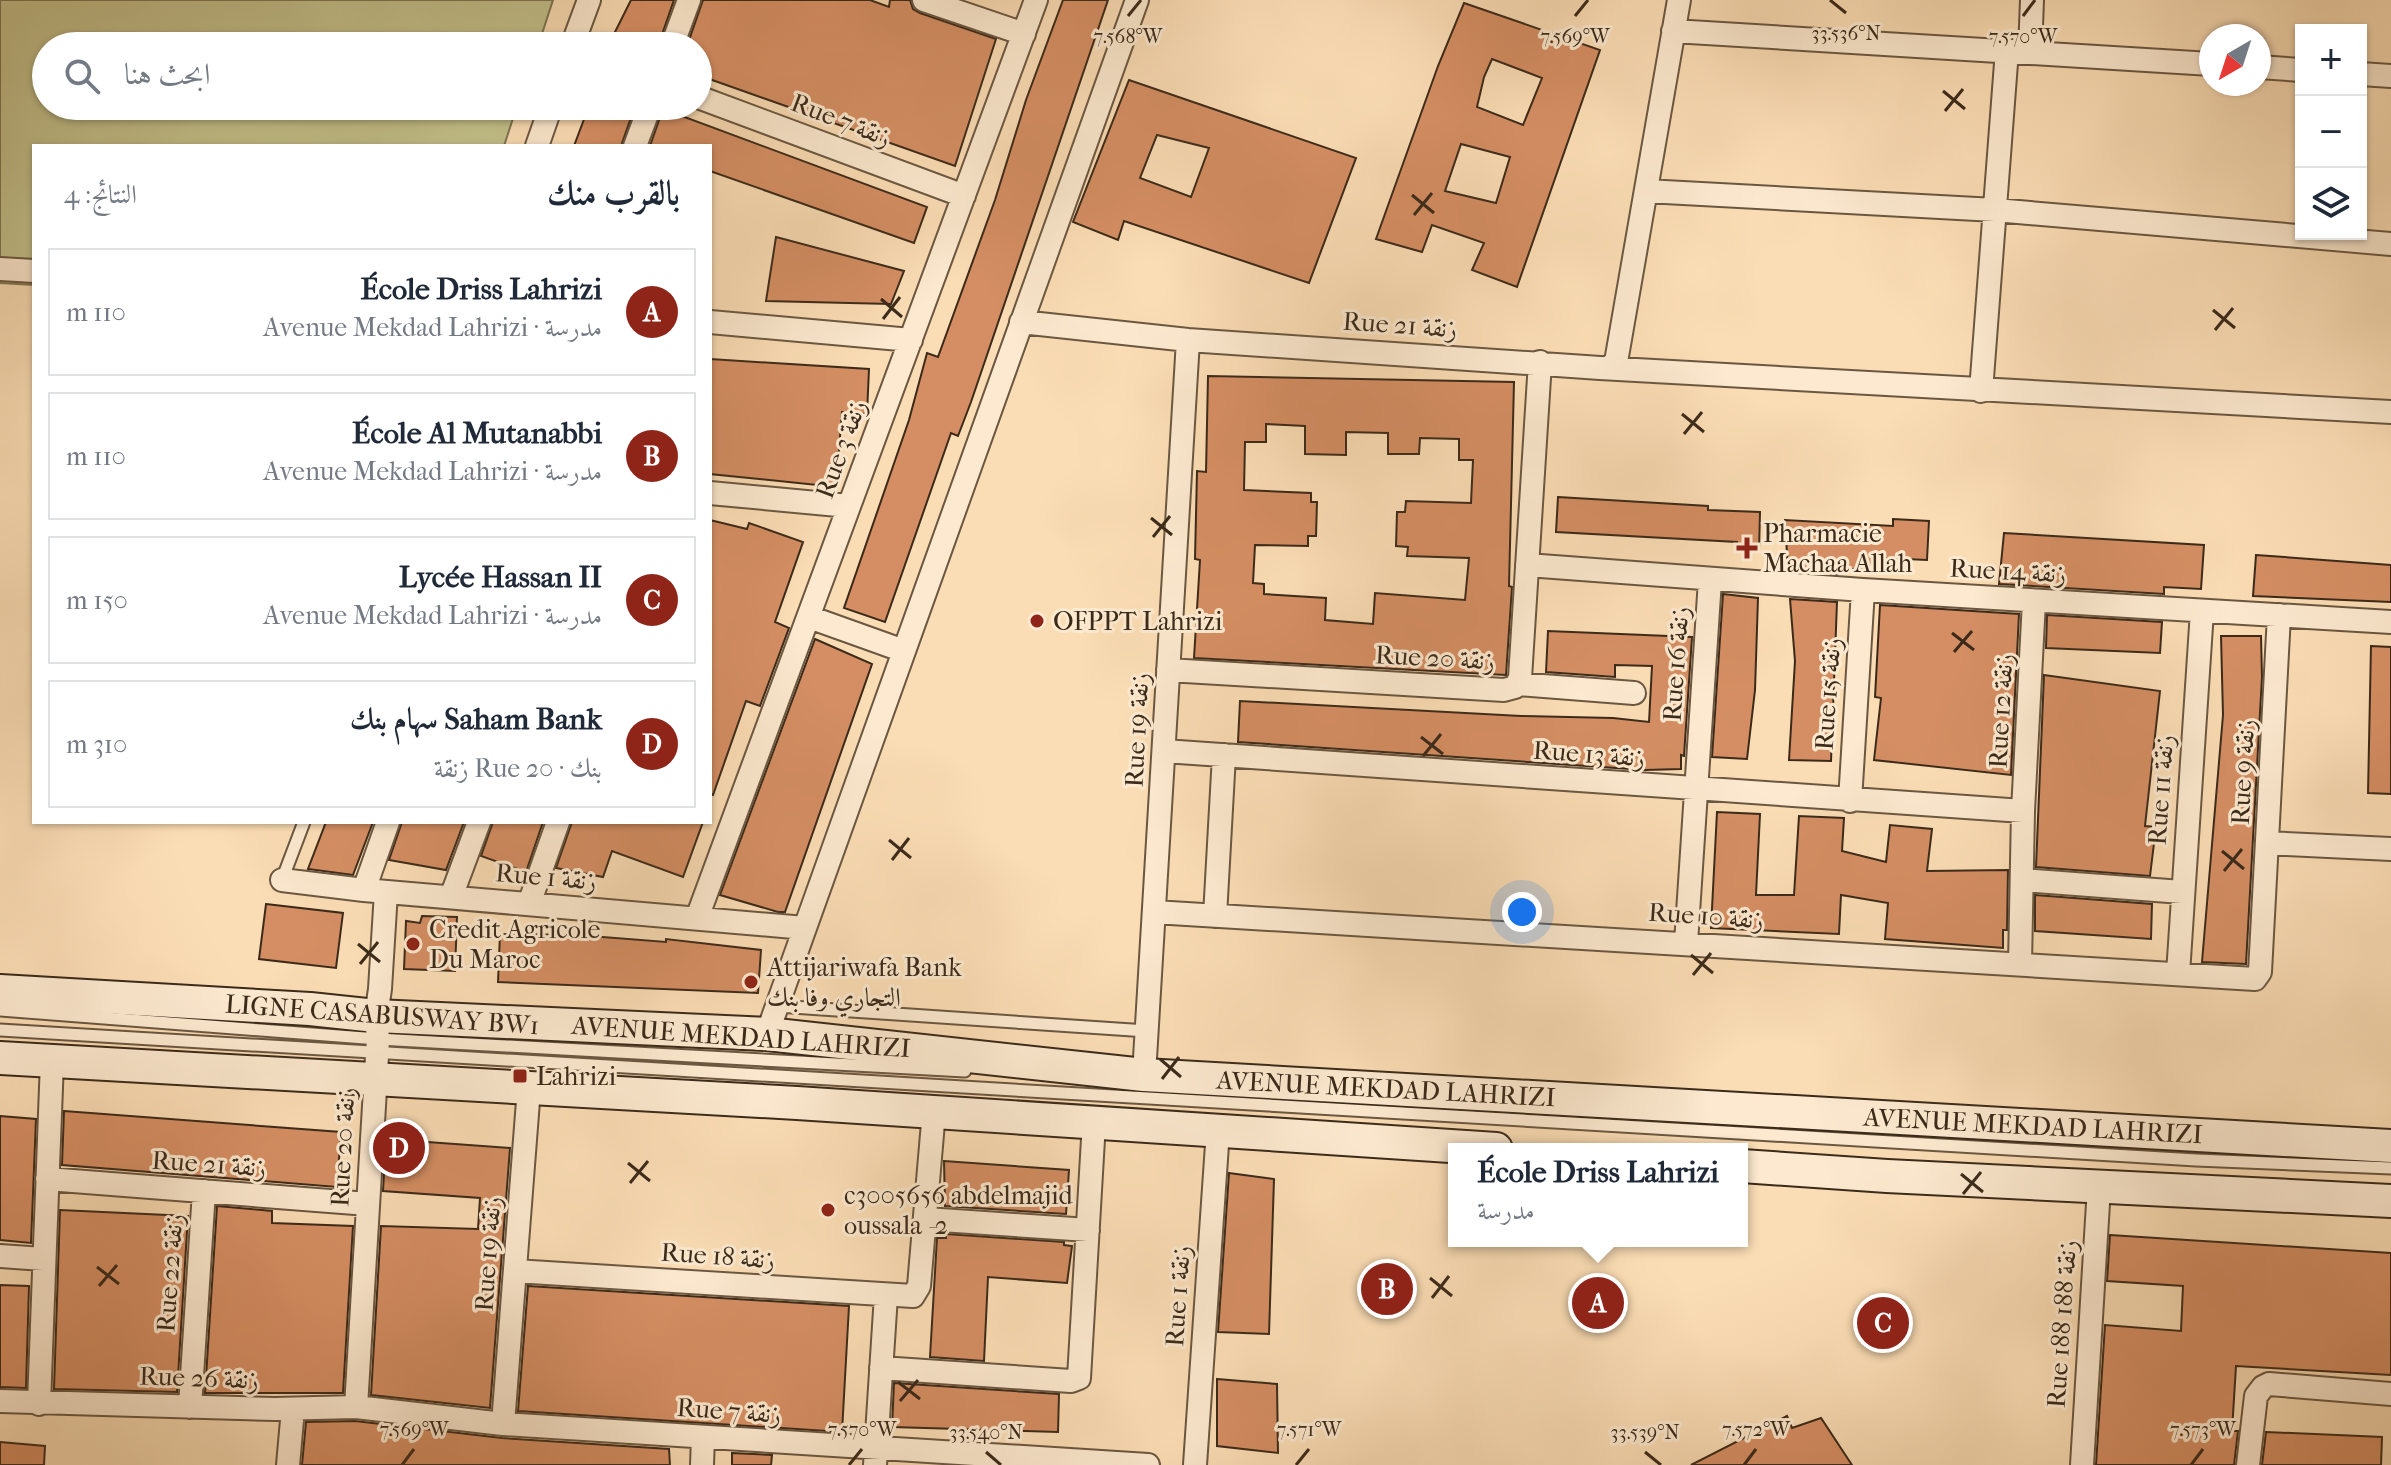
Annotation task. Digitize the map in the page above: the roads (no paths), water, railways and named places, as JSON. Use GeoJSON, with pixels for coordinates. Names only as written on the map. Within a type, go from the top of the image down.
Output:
{"type":"FeatureCollection","features":[{"type":"Feature","properties":{"kind":"main road","name":"AVENUE MEKDAD LAHRIZI"},"geometry":{"type":"LineString","coordinates":[[0,991],[310,1009],[376,1046],[529,1088],[934,1111],[1448,1146]]}},
{"type":"Feature","properties":{"kind":"main road","name":"AVENUE MEKDAD LAHRIZI"},"geometry":{"type":"LineString","coordinates":[[0,1058],[52,1061],[376,1046],[431,1017],[772,1020],[1144,1075],[2391,1146]]}},
{"type":"Feature","properties":{"kind":"main road"},"geometry":{"type":"LineString","coordinates":[[1748,1166],[2391,1201]]}},
{"type":"Feature","properties":{"kind":"street"},"geometry":{"type":"LineString","coordinates":[[577,32],[589,0]]}},
{"type":"Feature","properties":{"kind":"street"},"geometry":{"type":"LineString","coordinates":[[677,32],[689,0]]}},
{"type":"Feature","properties":{"kind":"street"},"geometry":{"type":"LineString","coordinates":[[924,0],[1024,34]]}},
{"type":"Feature","properties":{"kind":"street","name":"Rue 3 زنقة"},"geometry":{"type":"LineString","coordinates":[[697,918],[1036,0]]}},
{"type":"Feature","properties":{"kind":"street"},"geometry":{"type":"LineString","coordinates":[[772,1020],[1137,0]]}},
{"type":"Feature","properties":{"kind":"street"},"geometry":{"type":"LineString","coordinates":[[1608,368],[1616,362],[1679,0]]}},
{"type":"Feature","properties":{"kind":"street"},"geometry":{"type":"LineString","coordinates":[[2030,52],[2032,0]]}},
{"type":"Feature","properties":{"kind":"street"},"geometry":{"type":"LineString","coordinates":[[1673,31],[2199,63]]}},
{"type":"Feature","properties":{"kind":"street"},"geometry":{"type":"LineString","coordinates":[[1981,391],[2007,50]]}},
{"type":"Feature","properties":{"kind":"street"},"geometry":{"type":"LineString","coordinates":[[2271,68],[2295,70]]}},
{"type":"Feature","properties":{"kind":"street"},"geometry":{"type":"LineString","coordinates":[[2367,74],[2391,76]]}},
{"type":"Feature","properties":{"kind":"street","name":"Rue 7 زنقة"},"geometry":{"type":"LineString","coordinates":[[712,102],[964,196]]}},
{"type":"Feature","properties":{"kind":"street"},"geometry":{"type":"LineString","coordinates":[[538,144],[546,120]]}},
{"type":"Feature","properties":{"kind":"street"},"geometry":{"type":"LineString","coordinates":[[636,144],[645,120]]}},
{"type":"Feature","properties":{"kind":"street"},"geometry":{"type":"LineString","coordinates":[[1646,191],[1995,210],[2391,244]]}},
{"type":"Feature","properties":{"kind":"street"},"geometry":{"type":"LineString","coordinates":[[0,269],[32,271]]}},
{"type":"Feature","properties":{"kind":"street"},"geometry":{"type":"LineString","coordinates":[[712,322],[911,340]]}},
{"type":"Feature","properties":{"kind":"street","name":"Rue 21 زنقة"},"geometry":{"type":"LineString","coordinates":[[1021,322],[1188,340],[1608,368],[2391,412]]}},
{"type":"Feature","properties":{"kind":"street","name":"Rue 19 زنقة"},"geometry":{"type":"LineString","coordinates":[[1144,1075],[1188,340]]}},
{"type":"Feature","properties":{"kind":"street","name":"Rue 20 زنقة"},"geometry":{"type":"LineString","coordinates":[[1168,670],[1504,690],[1518,684],[1540,362]]}},
{"type":"Feature","properties":{"kind":"street"},"geometry":{"type":"LineString","coordinates":[[712,493],[849,506]]}},
{"type":"Feature","properties":{"kind":"street","name":"Rue 14 زنقة"},"geometry":{"type":"LineString","coordinates":[[1527,565],[1710,580],[2391,622]]}},
{"type":"Feature","properties":{"kind":"street","name":"Rue 16 زنقة"},"geometry":{"type":"LineString","coordinates":[[1686,943],[1710,580]]}},
{"type":"Feature","properties":{"kind":"street","name":"Rue 15 زنقة"},"geometry":{"type":"LineString","coordinates":[[1850,801],[1863,590]]}},
{"type":"Feature","properties":{"kind":"street","name":"Rue 12 زنقة"},"geometry":{"type":"LineString","coordinates":[[2020,964],[2022,880],[2017,811],[2034,601]]}},
{"type":"Feature","properties":{"kind":"street","name":"Rue 11 زنقة"},"geometry":{"type":"LineString","coordinates":[[2178,974],[2202,611]]}},
{"type":"Feature","properties":{"kind":"street","name":"Rue 9 زنقة"},"geometry":{"type":"LineString","coordinates":[[2255,979],[2260,972],[2279,615]]}},
{"type":"Feature","properties":{"kind":"street"},"geometry":{"type":"LineString","coordinates":[[809,617],[904,651]]}},
{"type":"Feature","properties":{"kind":"street"},"geometry":{"type":"LineString","coordinates":[[1518,684],[1634,693]]}},
{"type":"Feature","properties":{"kind":"street","name":"Rue 13 زنقة"},"geometry":{"type":"LineString","coordinates":[[1164,751],[2017,811]]}},
{"type":"Feature","properties":{"kind":"street"},"geometry":{"type":"LineString","coordinates":[[1215,916],[1224,755]]}},
{"type":"Feature","properties":{"kind":"street","name":"Rue 20 زنقة"},"geometry":{"type":"LineString","coordinates":[[356,1407],[380,989],[375,891],[388,824]]}},
{"type":"Feature","properties":{"kind":"street"},"geometry":{"type":"LineString","coordinates":[[451,897],[478,824]]}},
{"type":"Feature","properties":{"kind":"street"},"geometry":{"type":"LineString","coordinates":[[529,904],[557,824]]}},
{"type":"Feature","properties":{"kind":"street"},"geometry":{"type":"LineString","coordinates":[[2267,843],[2391,849]]}},
{"type":"Feature","properties":{"kind":"street","name":"Rue 1 زنقة"},"geometry":{"type":"LineString","coordinates":[[282,880],[375,891],[805,928]]}},
{"type":"Feature","properties":{"kind":"street"},"geometry":{"type":"LineString","coordinates":[[2022,880],[2182,892]]}},
{"type":"Feature","properties":{"kind":"street","name":"Rue 10 زنقة"},"geometry":{"type":"LineString","coordinates":[[1154,912],[2255,979]]}},
{"type":"Feature","properties":{"kind":"street"},"geometry":{"type":"LineString","coordinates":[[39,1404],[52,1061]]}},
{"type":"Feature","properties":{"kind":"street","name":"Rue 19 زنقة"},"geometry":{"type":"LineString","coordinates":[[503,1424],[529,1088]]}},
{"type":"Feature","properties":{"kind":"street"},"geometry":{"type":"LineString","coordinates":[[934,1111],[926,1219],[1088,1230]]}},
{"type":"Feature","properties":{"kind":"street"},"geometry":{"type":"LineString","coordinates":[[881,1368],[1076,1380],[1080,1374],[1094,1122]]}},
{"type":"Feature","properties":{"kind":"street","name":"Rue 1 زنقة"},"geometry":{"type":"LineString","coordinates":[[1195,1465],[1218,1130]]}},
{"type":"Feature","properties":{"kind":"street","name":"Rue 21 زنقة"},"geometry":{"type":"LineString","coordinates":[[47,1179],[368,1204]]}},
{"type":"Feature","properties":{"kind":"street","name":"Rue 188 زنقة 188"},"geometry":{"type":"LineString","coordinates":[[2082,1465],[2099,1187]]}},
{"type":"Feature","properties":{"kind":"street","name":"Rue 22 زنقة"},"geometry":{"type":"LineString","coordinates":[[190,1407],[204,1191]]}},
{"type":"Feature","properties":{"kind":"street","name":"Rue 18 زنقة"},"geometry":{"type":"LineString","coordinates":[[515,1271],[909,1297],[916,1294],[919,1286],[926,1219]]}},
{"type":"Feature","properties":{"kind":"street"},"geometry":{"type":"LineString","coordinates":[[0,1256],[43,1259]]}},
{"type":"Feature","properties":{"kind":"street"},"geometry":{"type":"LineString","coordinates":[[876,1456],[886,1295]]}},
{"type":"Feature","properties":{"kind":"street"},"geometry":{"type":"LineString","coordinates":[[2248,1465],[2256,1396],[2269,1384],[2391,1394]]}},
{"type":"Feature","properties":{"kind":"street","name":"Rue 26 زنقة"},"geometry":{"type":"LineString","coordinates":[[0,1401],[293,1409],[356,1407]]}},
{"type":"Feature","properties":{"kind":"street","name":"Rue 7 زنقة"},"geometry":{"type":"LineString","coordinates":[[356,1407],[503,1424],[703,1437],[876,1456],[1148,1465]]}},
{"type":"Feature","properties":{"kind":"street"},"geometry":{"type":"LineString","coordinates":[[288,1465],[293,1409]]}},
{"type":"Feature","properties":{"kind":"street"},"geometry":{"type":"LineString","coordinates":[[702,1465],[703,1437]]}},
{"type":"Feature","properties":{"kind":"lane"},"geometry":{"type":"LineString","coordinates":[[282,880],[303,824]]}},
{"type":"Feature","properties":{"kind":"lane","name":"LIGNE CASABUSWAY BW1"},"geometry":{"type":"LineString","coordinates":[[0,1010],[376,1046],[2196,1160],[2391,1168]]}},
{"type":"Feature","properties":{"kind":"lane"},"geometry":{"type":"LineString","coordinates":[[772,1020],[1147,1031]]}},
{"type":"Feature","properties":{"kind":"lane","name":"LIGNE CASABUSWAY BW1"},"geometry":{"type":"LineString","coordinates":[[0,1030],[972,1071]]}},
{"type":"Feature","properties":{"kind":"lane"},"geometry":{"type":"LineString","coordinates":[[1019,1074],[2391,1157]]}},
{"type":"Feature","properties":{"kind":"place","name":"Pharmacie Machaa Allah"},"geometry":{"type":"Point","coordinates":[1747,548]}},
{"type":"Feature","properties":{"kind":"place","name":"OFPPT Lahrizi"},"geometry":{"type":"Point","coordinates":[1037,621]}},
{"type":"Feature","properties":{"kind":"place","name":"Credit Agricole Du Maroc"},"geometry":{"type":"Point","coordinates":[413,944]}},
{"type":"Feature","properties":{"kind":"place","name":"Attijariwafa Bank التجاري وفا بنك"},"geometry":{"type":"Point","coordinates":[751,982]}},
{"type":"Feature","properties":{"kind":"place","name":"Lahrizi"},"geometry":{"type":"Point","coordinates":[520,1076]}},
{"type":"Feature","properties":{"kind":"place","name":"Saham Bank سهام بنك"},"geometry":{"type":"Point","coordinates":[399,1148]}},
{"type":"Feature","properties":{"kind":"place","name":"c3005656 abdelmajid oussala -2"},"geometry":{"type":"Point","coordinates":[828,1210]}},
{"type":"Feature","properties":{"kind":"place","name":"École Al Mutanabbi"},"geometry":{"type":"Point","coordinates":[1387,1289]}},
{"type":"Feature","properties":{"kind":"place","name":"École Driss Lahrizi"},"geometry":{"type":"Point","coordinates":[1598,1303]}},
{"type":"Feature","properties":{"kind":"place","name":"Lycée Hassan II"},"geometry":{"type":"Point","coordinates":[1883,1323]}}]}
